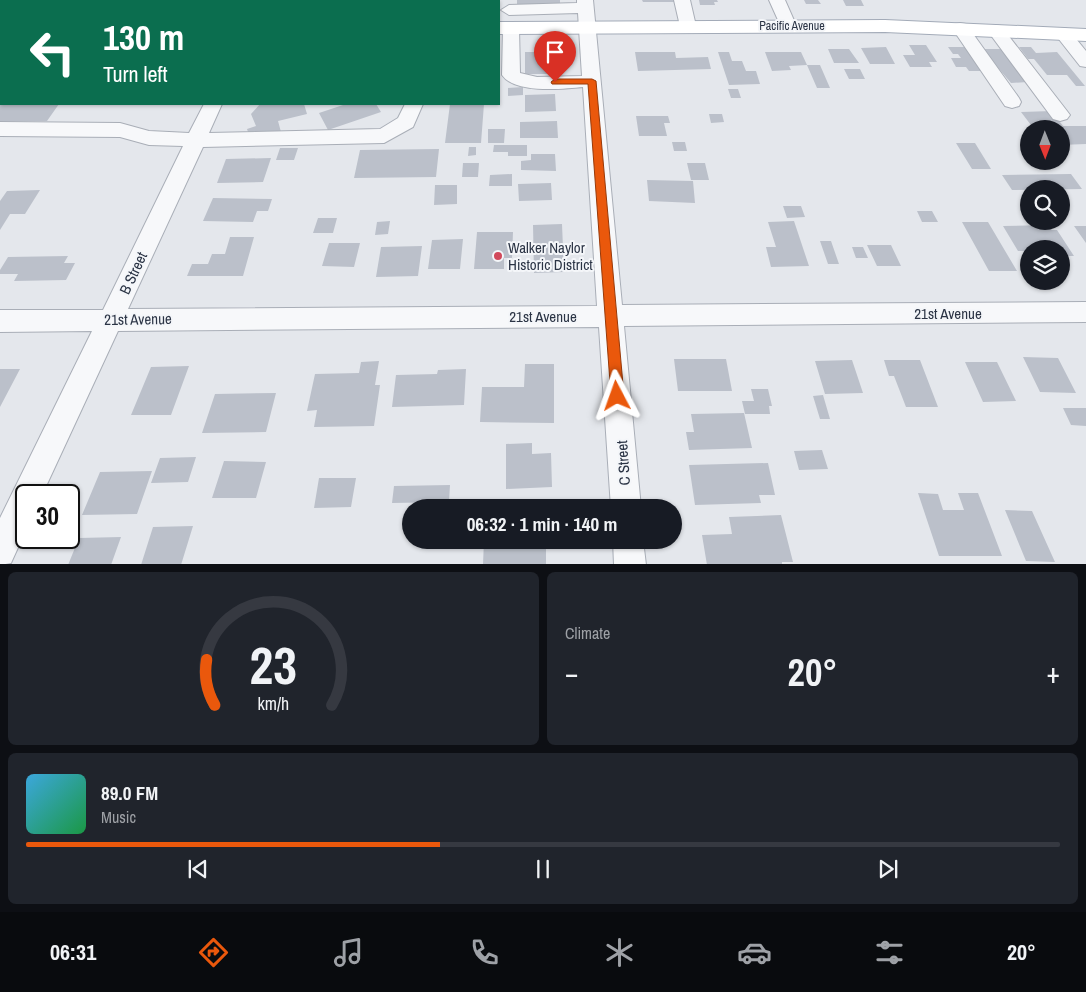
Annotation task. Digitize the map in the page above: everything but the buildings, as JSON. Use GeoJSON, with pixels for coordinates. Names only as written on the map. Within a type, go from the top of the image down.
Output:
{"type":"FeatureCollection","features":[{"type":"Feature","properties":{"kind":"main road","name":"Pacific Avenue"},"geometry":{"type":"LineString","coordinates":[[507,19],[586,12],[688,26],[960,28],[1086,35]]}},
{"type":"Feature","properties":{"kind":"street"},"geometry":{"type":"LineString","coordinates":[[682,0],[688,26]]}},
{"type":"Feature","properties":{"kind":"street"},"geometry":{"type":"LineString","coordinates":[[777,0],[788,26]]}},
{"type":"Feature","properties":{"kind":"street","name":"C Street"},"geometry":{"type":"LineString","coordinates":[[586,12],[625,499]]}},
{"type":"Feature","properties":{"kind":"street"},"geometry":{"type":"LineString","coordinates":[[507,19],[511,75],[515,79],[537,82],[592,81]]}},
{"type":"Feature","properties":{"kind":"street"},"geometry":{"type":"LineString","coordinates":[[960,28],[1012,102]]}},
{"type":"Feature","properties":{"kind":"street"},"geometry":{"type":"LineString","coordinates":[[995,30],[1060,115]]}},
{"type":"Feature","properties":{"kind":"street"},"geometry":{"type":"LineString","coordinates":[[1062,33],[1086,62]]}},
{"type":"Feature","properties":{"kind":"street","name":"B Street"},"geometry":{"type":"LineString","coordinates":[[33,484],[213,105]]}},
{"type":"Feature","properties":{"kind":"street"},"geometry":{"type":"LineString","coordinates":[[0,129],[120,130],[149,138],[196,140],[384,136],[406,122],[414,105]]}},
{"type":"Feature","properties":{"kind":"street","name":"21st Avenue"},"geometry":{"type":"LineString","coordinates":[[0,321],[1086,312]]}},
{"type":"Feature","properties":{"kind":"street","name":"B Street"},"geometry":{"type":"LineString","coordinates":[[0,552],[15,521]]}},
{"type":"Feature","properties":{"kind":"street"},"geometry":{"type":"LineString","coordinates":[[629,549],[630,564]]}},
{"type":"Feature","properties":{"kind":"place","name":"Walker Naylor Historic District"},"geometry":{"type":"Point","coordinates":[498,256]}},
{"type":"Feature","properties":{"kind":"route"},"geometry":{"type":"LineString","coordinates":[[555,82],[592,81],[617,396]]}}]}
